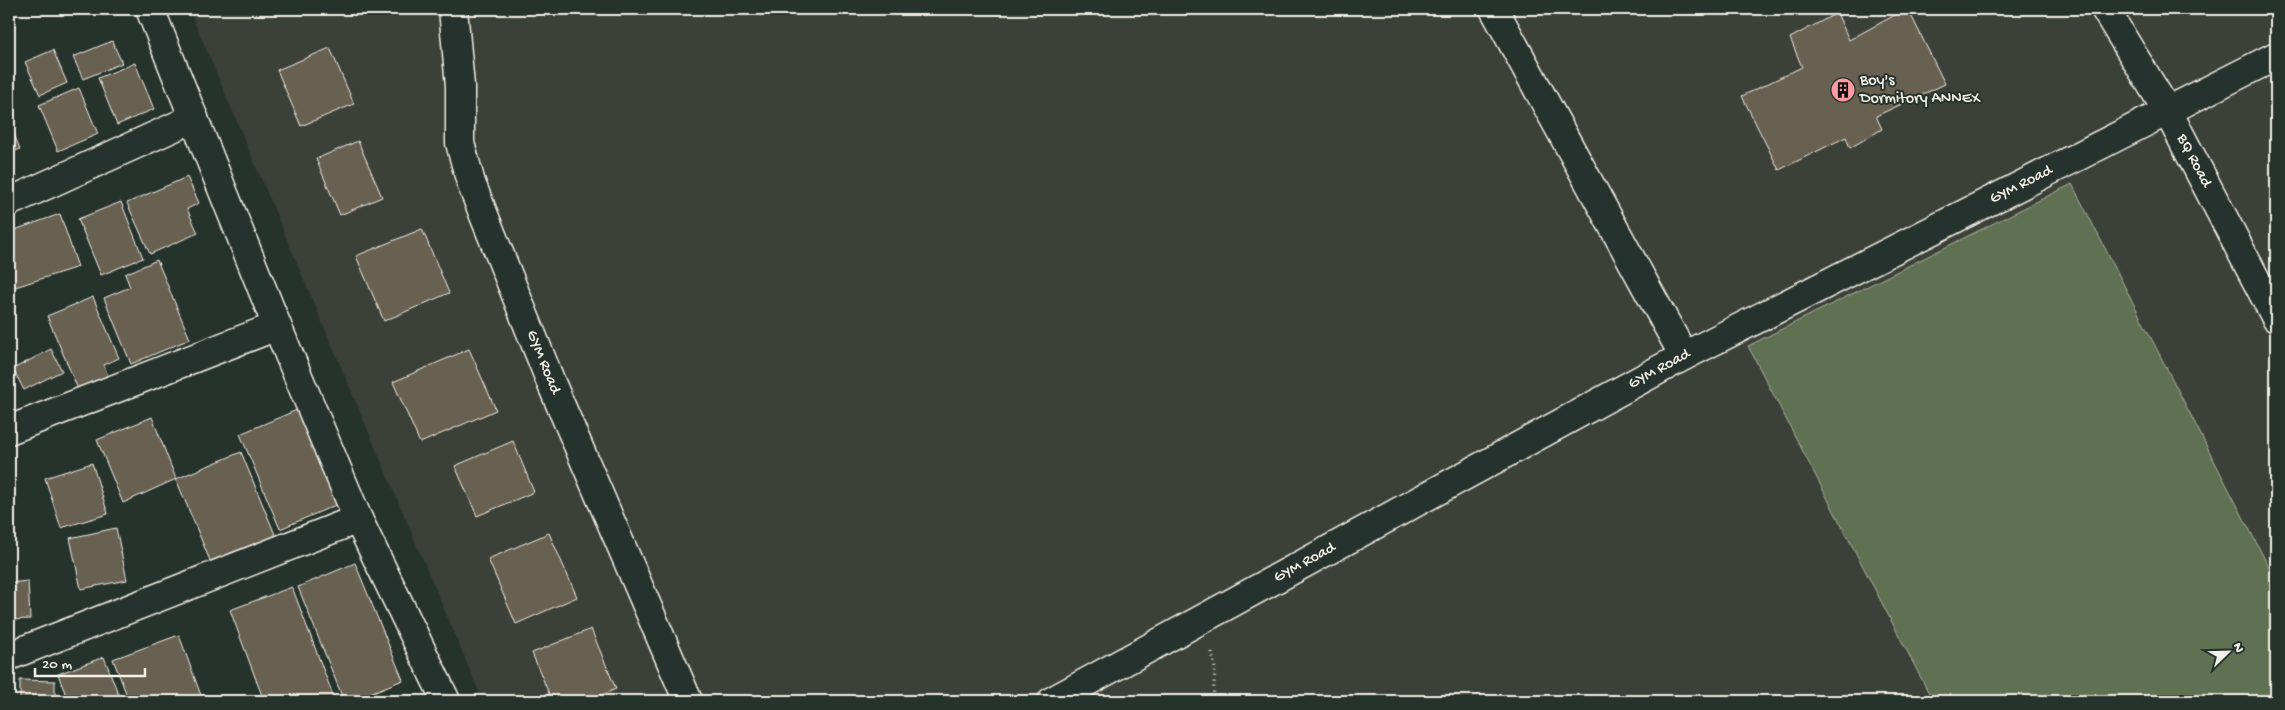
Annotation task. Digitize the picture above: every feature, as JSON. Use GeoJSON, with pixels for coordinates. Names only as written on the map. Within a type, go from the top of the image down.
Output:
{"type":"FeatureCollection","features":[{"type":"Feature","properties":{"kind":"street"},"geometry":{"type":"LineString","coordinates":[[150,9],[277,326],[358,519],[446,701]]}},
{"type":"Feature","properties":{"kind":"street","name":"GYM Road"},"geometry":{"type":"LineString","coordinates":[[453,9],[460,86],[460,142],[471,183],[552,385],[688,701]]}},
{"type":"Feature","properties":{"kind":"street"},"geometry":{"type":"LineString","coordinates":[[1494,9],[1684,356]]}},
{"type":"Feature","properties":{"kind":"street","name":"BQ Road"},"geometry":{"type":"LineString","coordinates":[[2105,9],[2168,112],[2276,318]]}},
{"type":"Feature","properties":{"kind":"street","name":"GYM Road"},"geometry":{"type":"LineString","coordinates":[[1052,701],[1204,620],[1684,356],[2276,56]]}},
{"type":"Feature","properties":{"kind":"street"},"geometry":{"type":"LineString","coordinates":[[9,202],[194,118]]}},
{"type":"Feature","properties":{"kind":"street"},"geometry":{"type":"LineString","coordinates":[[9,430],[277,326]]}},
{"type":"Feature","properties":{"kind":"street"},"geometry":{"type":"LineString","coordinates":[[9,656],[358,519]]}},
{"type":"Feature","properties":{"kind":"path"},"geometry":{"type":"LineString","coordinates":[[1204,620],[1215,668],[1213,701]]}},
{"type":"Feature","properties":{"kind":"shaded area"},"geometry":{"type":"Polygon","coordinates":[[[189,9],[2276,9],[2276,701],[483,701],[189,9]]]}},
{"type":"Feature","properties":{"kind":"green space"},"geometry":{"type":"Polygon","coordinates":[[[2072,184],[2276,581],[2276,701],[1933,701],[1748,346],[2072,184]]]}},
{"type":"Feature","properties":{"kind":"building","name":"Boy's Dormitory ANNEX"},"geometry":{"type":"Polygon","coordinates":[[[1908,9],[1945,84],[1876,116],[1882,129],[1850,148],[1846,137],[1779,170],[1742,96],[1802,67],[1790,38],[1837,13],[1849,40],[1908,9]]]}},
{"type":"Feature","properties":{"kind":"building"},"geometry":{"type":"Polygon","coordinates":[[[112,41],[122,63],[83,79],[73,57],[112,41]]]}},
{"type":"Feature","properties":{"kind":"building"},"geometry":{"type":"Polygon","coordinates":[[[330,48],[354,104],[301,126],[277,70],[330,48]]]}},
{"type":"Feature","properties":{"kind":"building"},"geometry":{"type":"Polygon","coordinates":[[[53,50],[67,83],[40,95],[25,62],[53,50]]]}},
{"type":"Feature","properties":{"kind":"building"},"geometry":{"type":"Polygon","coordinates":[[[135,63],[154,109],[117,125],[98,78],[135,63]]]}},
{"type":"Feature","properties":{"kind":"building"},"geometry":{"type":"Polygon","coordinates":[[[79,88],[98,134],[58,151],[39,105],[79,88]]]}},
{"type":"Feature","properties":{"kind":"building"},"geometry":{"type":"Polygon","coordinates":[[[9,122],[20,149],[9,154],[9,122]]]}},
{"type":"Feature","properties":{"kind":"building"},"geometry":{"type":"Polygon","coordinates":[[[358,141],[382,197],[340,215],[316,159],[358,141]]]}},
{"type":"Feature","properties":{"kind":"building"},"geometry":{"type":"Polygon","coordinates":[[[187,177],[199,203],[187,209],[198,233],[150,254],[127,203],[187,177]]]}},
{"type":"Feature","properties":{"kind":"building"},"geometry":{"type":"Polygon","coordinates":[[[121,202],[143,258],[101,275],[78,219],[121,202]]]}},
{"type":"Feature","properties":{"kind":"building"},"geometry":{"type":"Polygon","coordinates":[[[60,214],[78,267],[9,289],[9,232],[60,214]]]}},
{"type":"Feature","properties":{"kind":"building"},"geometry":{"type":"Polygon","coordinates":[[[422,229],[449,293],[384,321],[356,256],[422,229]]]}},
{"type":"Feature","properties":{"kind":"building"},"geometry":{"type":"Polygon","coordinates":[[[157,260],[190,339],[131,364],[104,298],[130,287],[125,274],[157,260]]]}},
{"type":"Feature","properties":{"kind":"building"},"geometry":{"type":"Polygon","coordinates":[[[93,297],[119,358],[104,365],[108,376],[78,389],[47,316],[93,297]]]}},
{"type":"Feature","properties":{"kind":"building"},"geometry":{"type":"Polygon","coordinates":[[[51,349],[62,371],[24,390],[13,369],[51,349]]]}},
{"type":"Feature","properties":{"kind":"building"},"geometry":{"type":"Polygon","coordinates":[[[469,349],[496,410],[420,443],[393,382],[469,349]]]}},
{"type":"Feature","properties":{"kind":"building"},"geometry":{"type":"Polygon","coordinates":[[[297,410],[338,504],[280,529],[240,434],[297,410]]]}},
{"type":"Feature","properties":{"kind":"building"},"geometry":{"type":"Polygon","coordinates":[[[152,417],[176,479],[123,503],[97,440],[152,417]]]}},
{"type":"Feature","properties":{"kind":"building"},"geometry":{"type":"Polygon","coordinates":[[[513,441],[534,492],[477,516],[455,466],[513,441]]]}},
{"type":"Feature","properties":{"kind":"building"},"geometry":{"type":"Polygon","coordinates":[[[241,452],[276,537],[211,563],[176,479],[241,452]]]}},
{"type":"Feature","properties":{"kind":"building"},"geometry":{"type":"Polygon","coordinates":[[[92,463],[108,514],[61,528],[45,478],[92,463]]]}},
{"type":"Feature","properties":{"kind":"building"},"geometry":{"type":"Polygon","coordinates":[[[9,466],[12,508],[9,508],[9,466]]]}},
{"type":"Feature","properties":{"kind":"building"},"geometry":{"type":"Polygon","coordinates":[[[116,528],[127,580],[81,589],[70,538],[116,528]]]}},
{"type":"Feature","properties":{"kind":"building"},"geometry":{"type":"Polygon","coordinates":[[[549,533],[577,597],[516,624],[488,559],[549,533]]]}},
{"type":"Feature","properties":{"kind":"building"},"geometry":{"type":"Polygon","coordinates":[[[355,563],[403,680],[350,701],[344,701],[298,587],[355,563]]]}},
{"type":"Feature","properties":{"kind":"building"},"geometry":{"type":"Polygon","coordinates":[[[28,581],[30,619],[9,620],[9,583],[28,581]]]}},
{"type":"Feature","properties":{"kind":"building"},"geometry":{"type":"Polygon","coordinates":[[[292,587],[334,698],[327,701],[264,701],[230,610],[292,587]]]}},
{"type":"Feature","properties":{"kind":"building"},"geometry":{"type":"Polygon","coordinates":[[[591,629],[616,689],[587,701],[552,701],[532,653],[591,629]]]}},
{"type":"Feature","properties":{"kind":"building"},"geometry":{"type":"Polygon","coordinates":[[[179,635],[203,701],[129,701],[113,659],[179,635]]]}},
{"type":"Feature","properties":{"kind":"building"},"geometry":{"type":"Polygon","coordinates":[[[104,657],[121,701],[68,701],[58,674],[104,657]]]}},
{"type":"Feature","properties":{"kind":"building"},"geometry":{"type":"Polygon","coordinates":[[[20,680],[55,681],[55,701],[20,701],[20,680]]]}},
{"type":"Feature","properties":{"kind":"place","name":"Boy's Dormitory ANNEX"},"geometry":{"type":"Point","coordinates":[1843,90]}}]}
